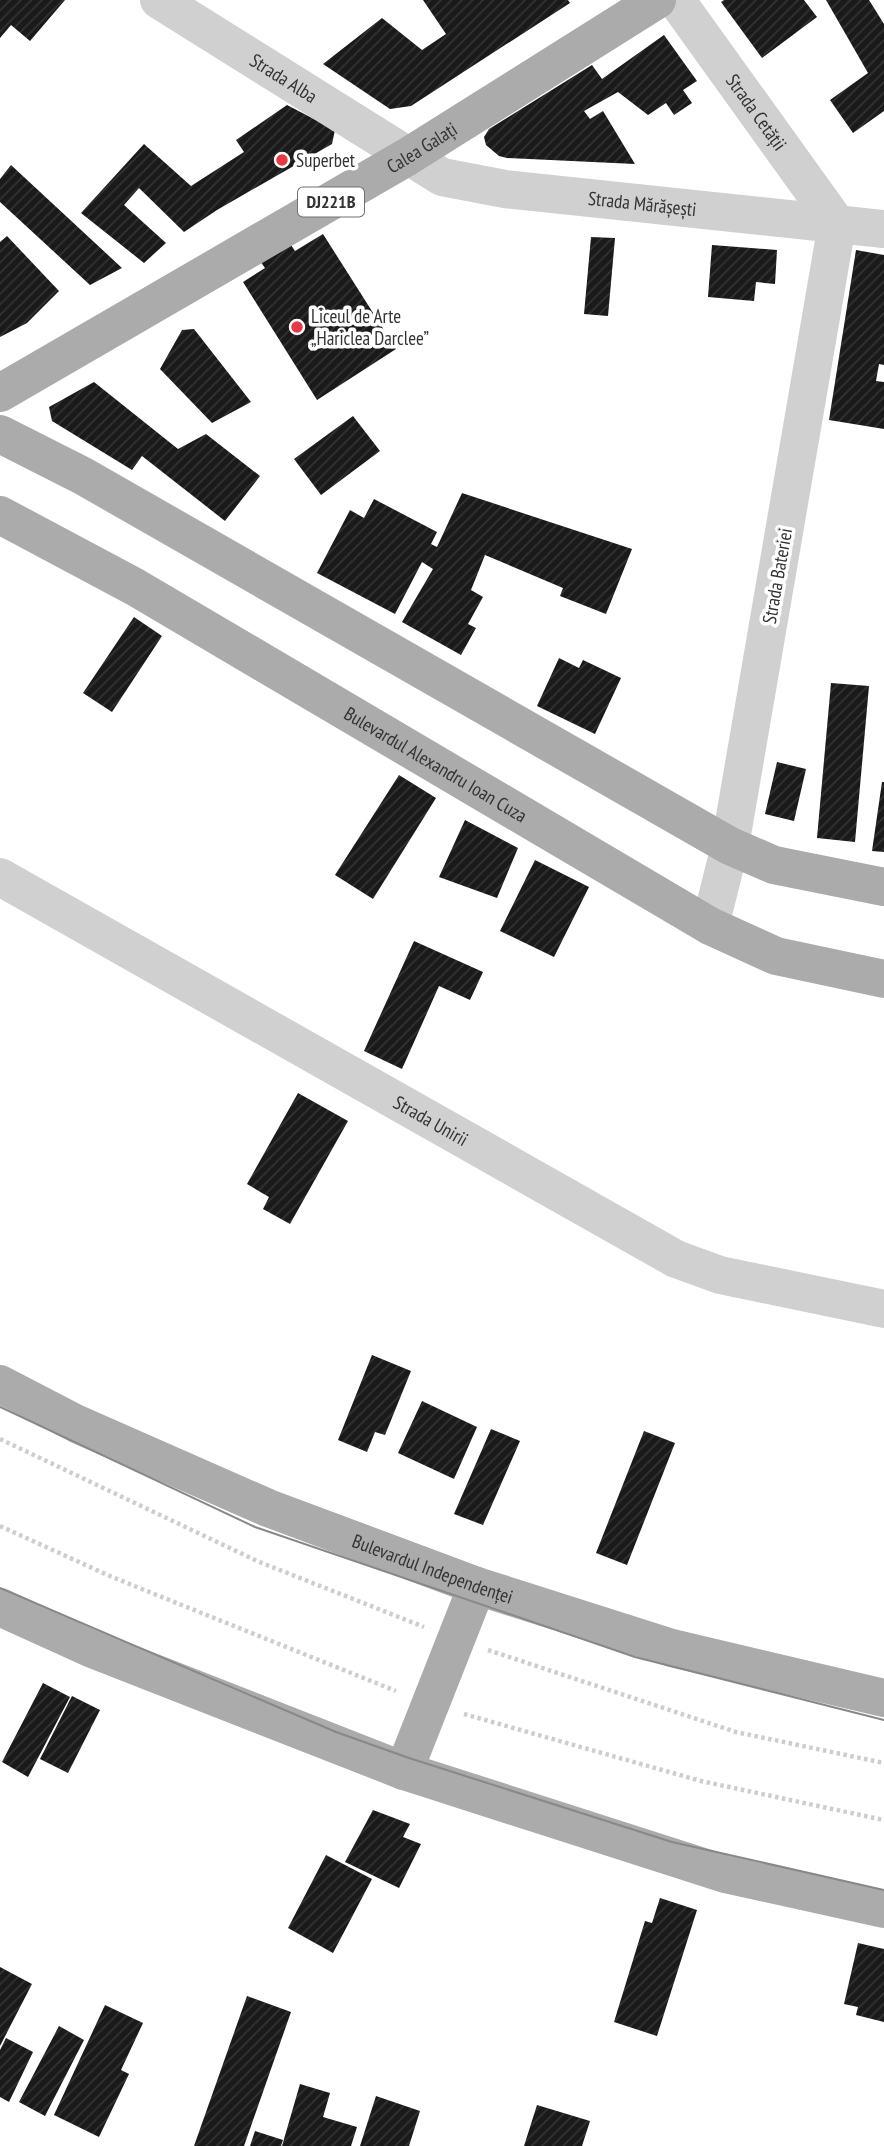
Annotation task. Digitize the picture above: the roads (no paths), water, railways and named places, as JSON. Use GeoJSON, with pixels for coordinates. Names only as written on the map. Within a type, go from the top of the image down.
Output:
{"type":"FeatureCollection","features":[{"type":"Feature","properties":{"kind":"main road","name":"Calea Galați"},"geometry":{"type":"LineString","coordinates":[[0,393],[407,158],[657,0]]}},
{"type":"Feature","properties":{"kind":"main road"},"geometry":{"type":"LineString","coordinates":[[0,434],[95,483],[730,846],[774,865],[884,887]]}},
{"type":"Feature","properties":{"kind":"main road","name":"Bulevardul Alexandru Ioan Cuza"},"geometry":{"type":"LineString","coordinates":[[0,515],[135,587],[710,926],[776,956],[884,978]]}},
{"type":"Feature","properties":{"kind":"main road","name":"Bulevardul Independenței"},"geometry":{"type":"LineString","coordinates":[[0,1384],[77,1424],[268,1508],[477,1586],[672,1648],[884,1698]]}},
{"type":"Feature","properties":{"kind":"main road"},"geometry":{"type":"LineString","coordinates":[[404,1771],[477,1586]]}},
{"type":"Feature","properties":{"kind":"main road"},"geometry":{"type":"LineString","coordinates":[[0,1607],[102,1653],[404,1771],[725,1874],[884,1909]]}},
{"type":"Feature","properties":{"kind":"street","name":"Strada Alba"},"geometry":{"type":"LineString","coordinates":[[159,0],[407,158]]}},
{"type":"Feature","properties":{"kind":"street","name":"Strada Cetății"},"geometry":{"type":"LineString","coordinates":[[676,0],[837,224]]}},
{"type":"Feature","properties":{"kind":"street","name":"Strada Mărășești"},"geometry":{"type":"LineString","coordinates":[[407,158],[442,177],[505,189],[884,229]]}},
{"type":"Feature","properties":{"kind":"street","name":"Strada Bateriei"},"geometry":{"type":"LineString","coordinates":[[710,926],[730,846],[837,224]]}},
{"type":"Feature","properties":{"kind":"street","name":"Strada Unirii"},"geometry":{"type":"LineString","coordinates":[[0,877],[676,1259],[720,1275],[884,1309]]}},
{"type":"Feature","properties":{"kind":"tram line"},"geometry":{"type":"LineString","coordinates":[[0,1407],[255,1527],[635,1657],[884,1720]]}},
{"type":"Feature","properties":{"kind":"tram line"},"geometry":{"type":"LineString","coordinates":[[0,1588],[336,1732],[409,1758],[672,1842],[884,1890]]}},
{"type":"Feature","properties":{"kind":"place","name":"Superbet"},"geometry":{"type":"Point","coordinates":[282,160]}},
{"type":"Feature","properties":{"kind":"place","name":"Liceul de Arte „Hariclea Darclee”"},"geometry":{"type":"Point","coordinates":[297,327]}}]}
